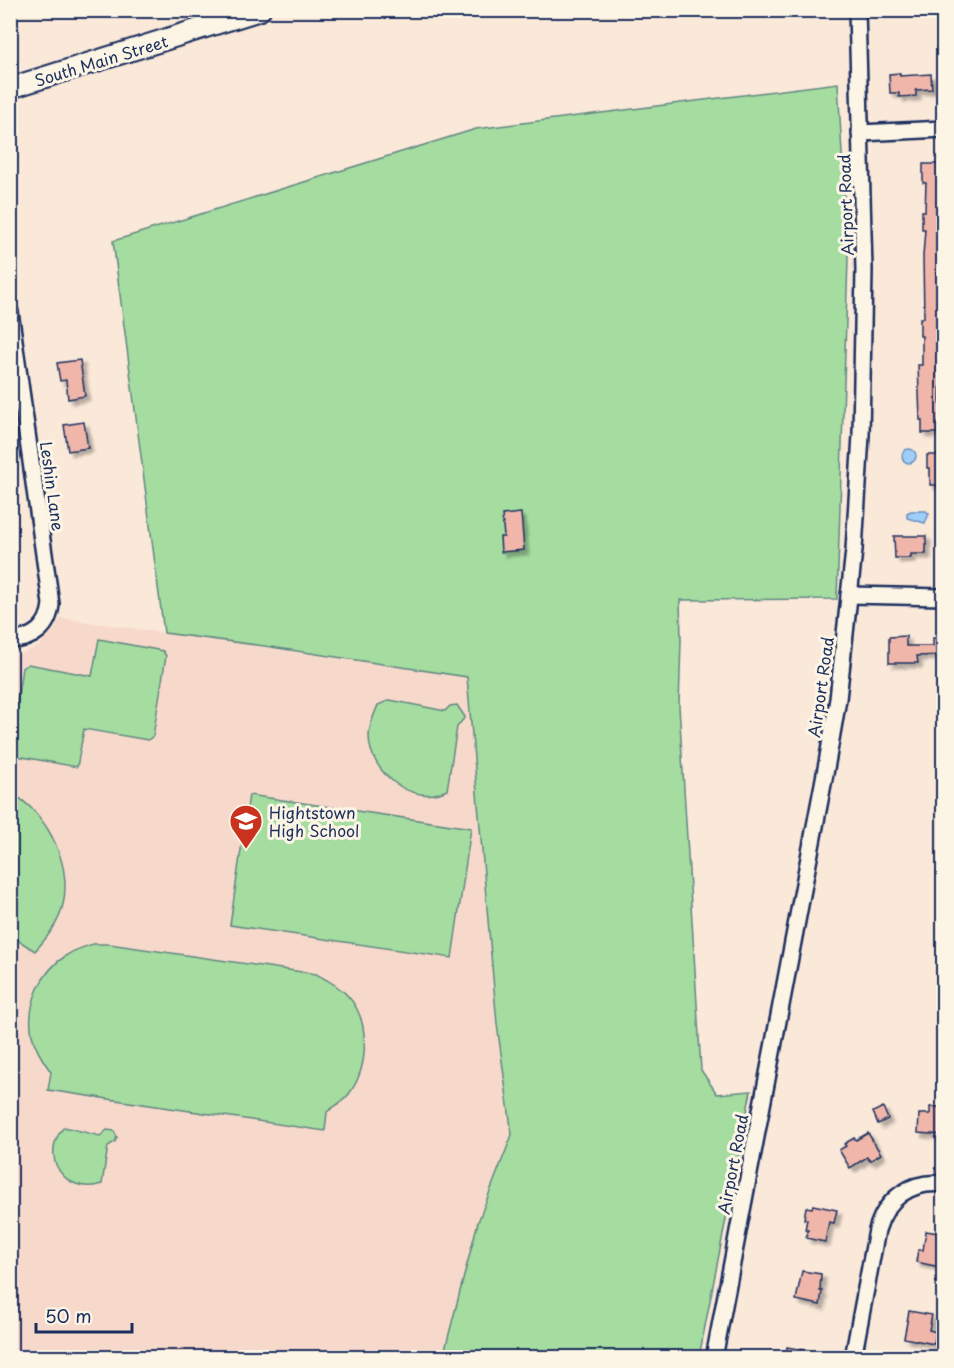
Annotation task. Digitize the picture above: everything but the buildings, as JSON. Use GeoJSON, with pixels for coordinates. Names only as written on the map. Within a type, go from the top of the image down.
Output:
{"type":"FeatureCollection","features":[{"type":"Feature","properties":{"kind":"main road","name":"South Main Street"},"geometry":{"type":"LineString","coordinates":[[10,88],[260,10]]}},
{"type":"Feature","properties":{"kind":"street","name":"Airport Road"},"geometry":{"type":"LineString","coordinates":[[714,1358],[826,774],[838,699],[854,550],[864,355],[857,10]]}},
{"type":"Feature","properties":{"kind":"street"},"geometry":{"type":"LineString","coordinates":[[860,133],[944,129]]}},
{"type":"Feature","properties":{"kind":"street","name":"Leshin Lane"},"geometry":{"type":"LineString","coordinates":[[10,312],[51,604],[46,623],[39,631],[30,637],[10,640]]}},
{"type":"Feature","properties":{"kind":"street"},"geometry":{"type":"LineString","coordinates":[[849,595],[944,597]]}},
{"type":"Feature","properties":{"kind":"street"},"geometry":{"type":"LineString","coordinates":[[853,1358],[877,1230],[882,1215],[892,1201],[912,1187],[930,1183],[944,1184]]}},
{"type":"Feature","properties":{"kind":"shaded area","name":"Hightstown High School"},"geometry":{"type":"Polygon","coordinates":[[[61,618],[467,677],[497,1024],[512,1135],[478,1222],[443,1357],[11,1357],[10,651],[20,654],[39,646],[61,618]]]}},
{"type":"Feature","properties":{"kind":"green space"},"geometry":{"type":"Polygon","coordinates":[[[838,83],[848,259],[837,599],[680,600],[679,706],[701,1070],[717,1094],[751,1091],[699,1357],[443,1357],[478,1222],[512,1135],[497,1024],[467,677],[164,633],[113,241],[476,129],[838,83]]]}},
{"type":"Feature","properties":{"kind":"green space"},"geometry":{"type":"Polygon","coordinates":[[[99,639],[163,651],[166,656],[153,736],[148,740],[84,729],[77,767],[12,755],[11,742],[22,668],[28,664],[92,676],[99,639]]]}},
{"type":"Feature","properties":{"kind":"green space"},"geometry":{"type":"Polygon","coordinates":[[[390,700],[445,711],[450,706],[457,705],[465,717],[457,727],[447,790],[434,794],[420,794],[407,790],[385,774],[376,762],[371,750],[370,728],[378,705],[390,700]]]}},
{"type":"Feature","properties":{"kind":"green space"},"geometry":{"type":"Polygon","coordinates":[[[10,792],[24,802],[47,828],[61,860],[64,878],[64,895],[59,918],[35,951],[11,936],[10,792]]]}},
{"type":"Feature","properties":{"kind":"green space"},"geometry":{"type":"Polygon","coordinates":[[[249,795],[471,828],[452,958],[230,925],[249,795]]]}},
{"type":"Feature","properties":{"kind":"green space"},"geometry":{"type":"Polygon","coordinates":[[[93,944],[109,944],[316,974],[333,983],[355,1005],[360,1017],[365,1044],[356,1083],[342,1101],[327,1112],[325,1131],[48,1090],[51,1072],[37,1050],[32,1035],[31,1012],[37,990],[43,979],[58,962],[73,952],[93,944]]]}},
{"type":"Feature","properties":{"kind":"green space"},"geometry":{"type":"Polygon","coordinates":[[[64,1127],[100,1136],[107,1130],[114,1131],[117,1137],[115,1142],[108,1146],[102,1184],[89,1186],[77,1184],[67,1179],[59,1171],[54,1150],[57,1138],[64,1127]]]}},
{"type":"Feature","properties":{"kind":"water"},"geometry":{"type":"Polygon","coordinates":[[[909,449],[914,451],[916,456],[914,461],[909,463],[904,461],[902,456],[904,451],[909,449]]]}},
{"type":"Feature","properties":{"kind":"water"},"geometry":{"type":"Polygon","coordinates":[[[926,511],[929,514],[925,523],[907,518],[907,513],[926,511]]]}},
{"type":"Feature","properties":{"kind":"place","name":"Hightstown High School"},"geometry":{"type":"Point","coordinates":[246,850]}}]}
